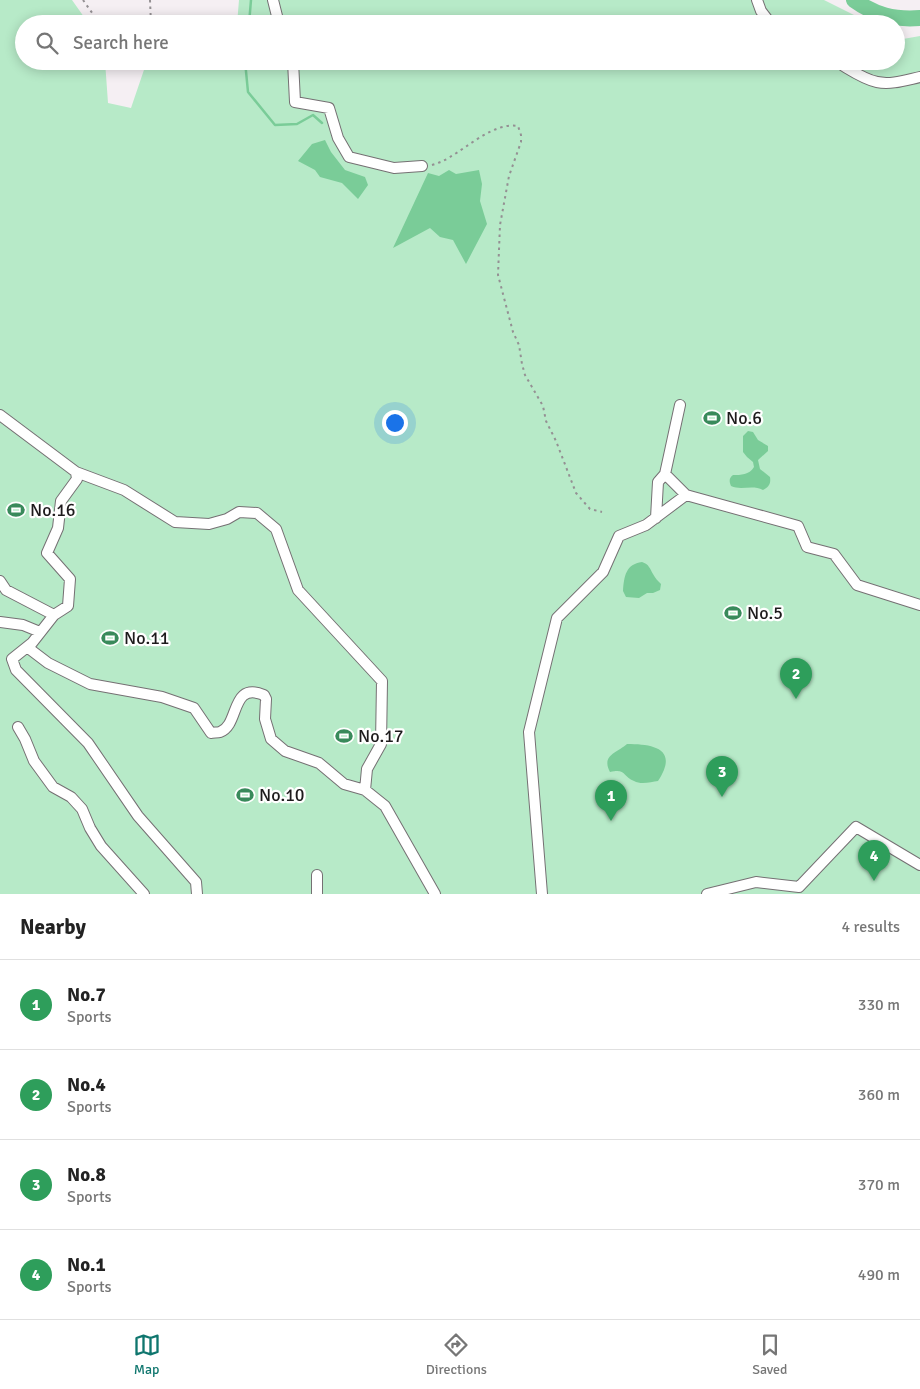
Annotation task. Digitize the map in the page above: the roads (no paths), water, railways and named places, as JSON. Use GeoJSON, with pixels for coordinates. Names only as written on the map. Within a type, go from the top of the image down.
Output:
{"type":"FeatureCollection","features":[{"type":"Feature","properties":{"kind":"street"},"geometry":{"type":"LineString","coordinates":[[272,0],[276,15]]}},
{"type":"Feature","properties":{"kind":"street"},"geometry":{"type":"LineString","coordinates":[[757,0],[764,15]]}},
{"type":"Feature","properties":{"kind":"street"},"geometry":{"type":"LineString","coordinates":[[293,70],[295,102],[329,108],[338,138],[349,157],[394,168],[422,166]]}},
{"type":"Feature","properties":{"kind":"street"},"geometry":{"type":"LineString","coordinates":[[851,70],[865,78],[878,82],[892,82],[920,77]]}},
{"type":"Feature","properties":{"kind":"street"},"geometry":{"type":"LineString","coordinates":[[656,518],[658,482],[665,474],[680,404]]}},
{"type":"Feature","properties":{"kind":"street"},"geometry":{"type":"LineString","coordinates":[[0,415],[76,472],[124,490],[175,522],[209,524],[227,519],[239,512],[256,513],[276,529],[298,590],[382,681],[381,744],[367,769],[365,790]]}},
{"type":"Feature","properties":{"kind":"street"},"geometry":{"type":"LineString","coordinates":[[76,472],[77,480],[61,501],[58,528],[47,553],[70,579],[68,606],[54,615],[27,647],[12,658],[16,670],[88,743],[138,816],[196,882],[198,894]]}},
{"type":"Feature","properties":{"kind":"street"},"geometry":{"type":"LineString","coordinates":[[665,474],[686,495],[798,526],[807,547],[834,554],[857,586],[920,605]]}},
{"type":"Feature","properties":{"kind":"street"},"geometry":{"type":"LineString","coordinates":[[542,894],[528,732],[557,618],[603,572],[619,536],[646,525],[686,495]]}},
{"type":"Feature","properties":{"kind":"street"},"geometry":{"type":"LineString","coordinates":[[2,588],[54,615]]}},
{"type":"Feature","properties":{"kind":"street"},"geometry":{"type":"LineString","coordinates":[[0,622],[23,625],[40,632]]}},
{"type":"Feature","properties":{"kind":"street"},"geometry":{"type":"LineString","coordinates":[[27,647],[48,663],[90,684],[162,697],[194,708],[211,733],[220,732],[228,726],[240,698],[256,691],[264,694],[266,699],[264,719],[271,739],[284,751],[319,763],[344,784],[365,790],[384,806],[435,894]]}},
{"type":"Feature","properties":{"kind":"street"},"geometry":{"type":"LineString","coordinates":[[18,727],[34,761],[53,787],[71,797],[82,809],[90,828],[101,846],[144,894]]}},
{"type":"Feature","properties":{"kind":"street"},"geometry":{"type":"LineString","coordinates":[[707,894],[756,882],[799,887],[856,827],[920,866]]}},
{"type":"Feature","properties":{"kind":"street"},"geometry":{"type":"LineString","coordinates":[[317,875],[317,894]]}},
{"type":"Feature","properties":{"kind":"waterway"},"geometry":{"type":"LineString","coordinates":[[250,15],[251,0]]}},
{"type":"Feature","properties":{"kind":"waterway"},"geometry":{"type":"LineString","coordinates":[[854,0],[877,13],[885,15]]}},
{"type":"Feature","properties":{"kind":"waterway"},"geometry":{"type":"LineString","coordinates":[[905,18],[920,18]]}},
{"type":"Feature","properties":{"kind":"waterway"},"geometry":{"type":"LineString","coordinates":[[246,70],[248,92],[275,125],[297,124],[313,115],[322,123]]}},
{"type":"Feature","properties":{"kind":"place","name":"No.6"},"geometry":{"type":"Point","coordinates":[712,418]}},
{"type":"Feature","properties":{"kind":"place","name":"No.16"},"geometry":{"type":"Point","coordinates":[16,510]}},
{"type":"Feature","properties":{"kind":"place","name":"No.5"},"geometry":{"type":"Point","coordinates":[733,613]}},
{"type":"Feature","properties":{"kind":"place","name":"No.11"},"geometry":{"type":"Point","coordinates":[110,638]}},
{"type":"Feature","properties":{"kind":"place","name":"No.4"},"geometry":{"type":"Point","coordinates":[796,699]}},
{"type":"Feature","properties":{"kind":"place","name":"No.17"},"geometry":{"type":"Point","coordinates":[344,736]}},
{"type":"Feature","properties":{"kind":"place","name":"No.10"},"geometry":{"type":"Point","coordinates":[245,795]}},
{"type":"Feature","properties":{"kind":"place","name":"No.8"},"geometry":{"type":"Point","coordinates":[722,797]}},
{"type":"Feature","properties":{"kind":"place","name":"No.7"},"geometry":{"type":"Point","coordinates":[611,821]}},
{"type":"Feature","properties":{"kind":"place","name":"No.1"},"geometry":{"type":"Point","coordinates":[874,881]}}]}
